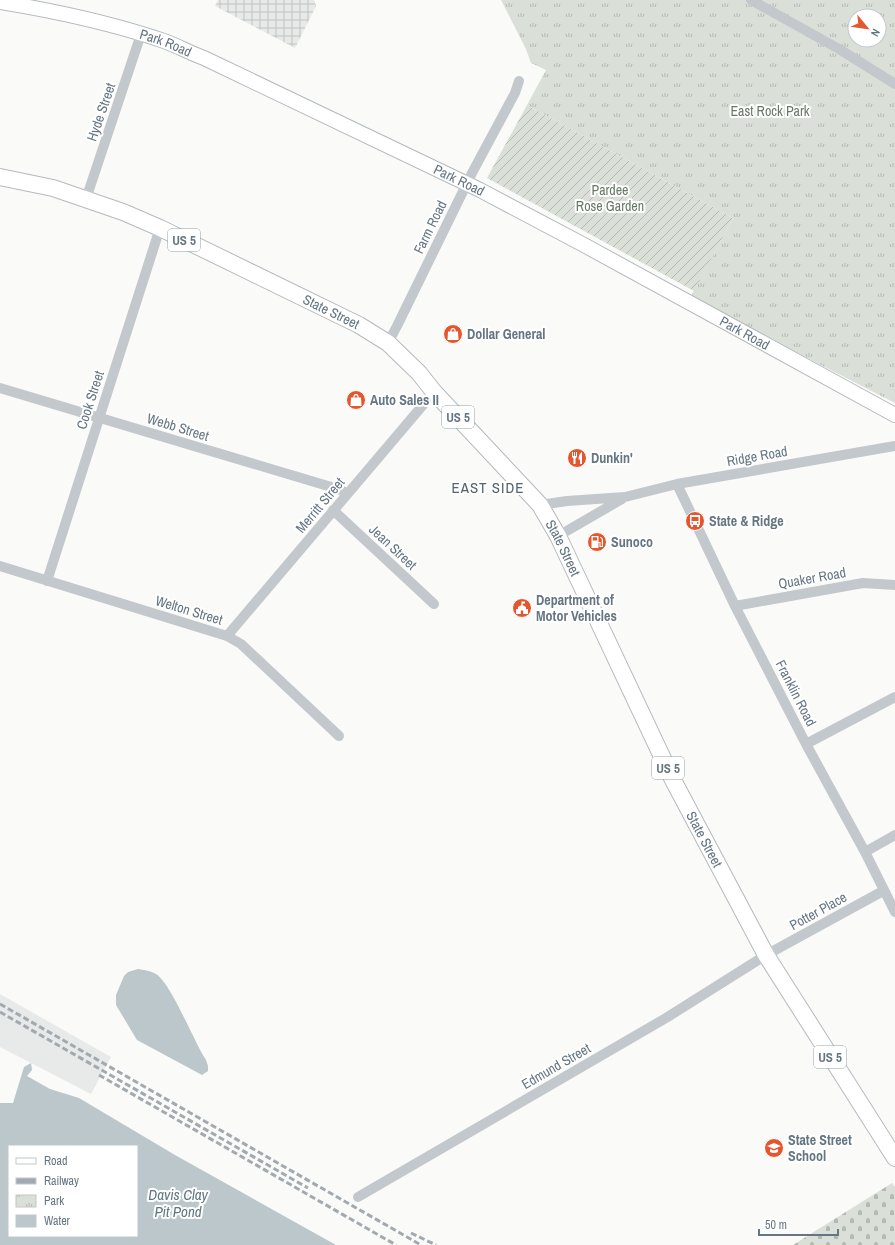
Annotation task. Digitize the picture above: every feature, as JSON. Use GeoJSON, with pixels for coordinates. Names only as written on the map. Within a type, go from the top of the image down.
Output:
{"type":"FeatureCollection","features":[{"type":"Feature","properties":{"kind":"main road","name":"Park Road"},"geometry":{"type":"LineString","coordinates":[[0,2],[65,15],[141,34],[198,56],[467,183],[584,245],[895,415]]}},
{"type":"Feature","properties":{"kind":"main road","name":"State Street"},"geometry":{"type":"LineString","coordinates":[[0,177],[54,188],[123,212],[160,228],[359,324],[388,343],[419,374],[540,505],[558,536],[673,780],[766,955],[895,1158]]}},
{"type":"Feature","properties":{"kind":"street"},"geometry":{"type":"LineString","coordinates":[[751,0],[839,49],[895,84]]}},
{"type":"Feature","properties":{"kind":"street","name":"Hyde Street"},"geometry":{"type":"LineString","coordinates":[[86,199],[141,34]]}},
{"type":"Feature","properties":{"kind":"street","name":"Farm Road"},"geometry":{"type":"LineString","coordinates":[[388,343],[467,183],[515,93],[519,81]]}},
{"type":"Feature","properties":{"kind":"street","name":"Cook Street"},"geometry":{"type":"LineString","coordinates":[[47,581],[160,228]]}},
{"type":"Feature","properties":{"kind":"street","name":"Webb Street"},"geometry":{"type":"LineString","coordinates":[[0,388],[338,489],[347,494]]}},
{"type":"Feature","properties":{"kind":"street","name":"Merritt Street"},"geometry":{"type":"LineString","coordinates":[[226,636],[434,392]]}},
{"type":"Feature","properties":{"kind":"street","name":"Ridge Road"},"geometry":{"type":"LineString","coordinates":[[540,505],[567,501],[625,497],[678,484],[895,446]]}},
{"type":"Feature","properties":{"kind":"street","name":"Franklin Road"},"geometry":{"type":"LineString","coordinates":[[678,484],[735,606],[806,744],[865,852],[895,912]]}},
{"type":"Feature","properties":{"kind":"street","name":"Ridge Road"},"geometry":{"type":"LineString","coordinates":[[558,536],[625,497]]}},
{"type":"Feature","properties":{"kind":"street","name":"Jean Street"},"geometry":{"type":"LineString","coordinates":[[333,510],[434,604]]}},
{"type":"Feature","properties":{"kind":"street","name":"Welton Street"},"geometry":{"type":"LineString","coordinates":[[0,566],[226,636],[241,644],[338,736]]}},
{"type":"Feature","properties":{"kind":"street","name":"Quaker Road"},"geometry":{"type":"LineString","coordinates":[[735,606],[863,583],[895,584]]}},
{"type":"Feature","properties":{"kind":"street"},"geometry":{"type":"LineString","coordinates":[[806,744],[895,697]]}},
{"type":"Feature","properties":{"kind":"street"},"geometry":{"type":"LineString","coordinates":[[865,852],[895,835]]}},
{"type":"Feature","properties":{"kind":"street","name":"Potter Place"},"geometry":{"type":"LineString","coordinates":[[766,955],[883,890]]}},
{"type":"Feature","properties":{"kind":"street","name":"Edmund Street"},"geometry":{"type":"LineString","coordinates":[[358,1197],[666,1018],[766,955]]}},
{"type":"Feature","properties":{"kind":"shaded area"},"geometry":{"type":"Polygon","coordinates":[[[218,0],[314,0],[316,6],[295,48],[215,6],[218,0]]]}},
{"type":"Feature","properties":{"kind":"shaded area"},"geometry":{"type":"Polygon","coordinates":[[[0,994],[111,1057],[91,1094],[0,1047],[0,994]]]}},
{"type":"Feature","properties":{"kind":"green space","name":"East Rock Park"},"geometry":{"type":"Polygon","coordinates":[[[501,0],[895,0],[895,403],[747,327],[691,296],[733,218],[527,105],[546,70],[531,63],[526,49],[501,0]]]}},
{"type":"Feature","properties":{"kind":"green space","name":"Pardee Rose Garden"},"geometry":{"type":"Polygon","coordinates":[[[527,105],[733,218],[694,291],[487,178],[527,105]]]}},
{"type":"Feature","properties":{"kind":"green space"},"geometry":{"type":"Polygon","coordinates":[[[892,1183],[895,1187],[895,1245],[793,1245],[892,1183]]]}},
{"type":"Feature","properties":{"kind":"water"},"geometry":{"type":"Polygon","coordinates":[[[138,969],[150,971],[156,974],[162,980],[175,1000],[206,1060],[208,1071],[202,1075],[137,1040],[116,1005],[116,995],[124,976],[128,972],[138,969]]]}},
{"type":"Feature","properties":{"kind":"water","name":"Davis Clay Pit Pond"},"geometry":{"type":"Polygon","coordinates":[[[31,1063],[32,1070],[27,1076],[50,1089],[79,1098],[175,1155],[336,1245],[0,1245],[0,1103],[13,1103],[24,1067],[31,1063]]]}},
{"type":"Feature","properties":{"kind":"railway"},"geometry":{"type":"LineString","coordinates":[[0,1004],[421,1245]]}},
{"type":"Feature","properties":{"kind":"railway"},"geometry":{"type":"LineString","coordinates":[[0,1012],[308,1188]]}},
{"type":"Feature","properties":{"kind":"railway"},"geometry":{"type":"LineString","coordinates":[[99,1075],[396,1245]]}},
{"type":"Feature","properties":{"kind":"railway"},"geometry":{"type":"LineString","coordinates":[[411,1233],[436,1245]]}},
{"type":"Feature","properties":{"kind":"place","name":"Dollar General"},"geometry":{"type":"Point","coordinates":[453,334]}},
{"type":"Feature","properties":{"kind":"place","name":"Auto Sales II"},"geometry":{"type":"Point","coordinates":[356,400]}},
{"type":"Feature","properties":{"kind":"place","name":"Dunkin'"},"geometry":{"type":"Point","coordinates":[577,458]}},
{"type":"Feature","properties":{"kind":"place","name":"State & Ridge"},"geometry":{"type":"Point","coordinates":[695,521]}},
{"type":"Feature","properties":{"kind":"place","name":"Sunoco"},"geometry":{"type":"Point","coordinates":[597,542]}},
{"type":"Feature","properties":{"kind":"place","name":"Department of Motor Vehicles"},"geometry":{"type":"Point","coordinates":[522,608]}},
{"type":"Feature","properties":{"kind":"place","name":"State Street School"},"geometry":{"type":"Point","coordinates":[774,1148]}},
{"type":"Feature","properties":{"kind":"district","name":"EAST SIDE"},"geometry":{"type":"Point","coordinates":[488,488]}}]}
